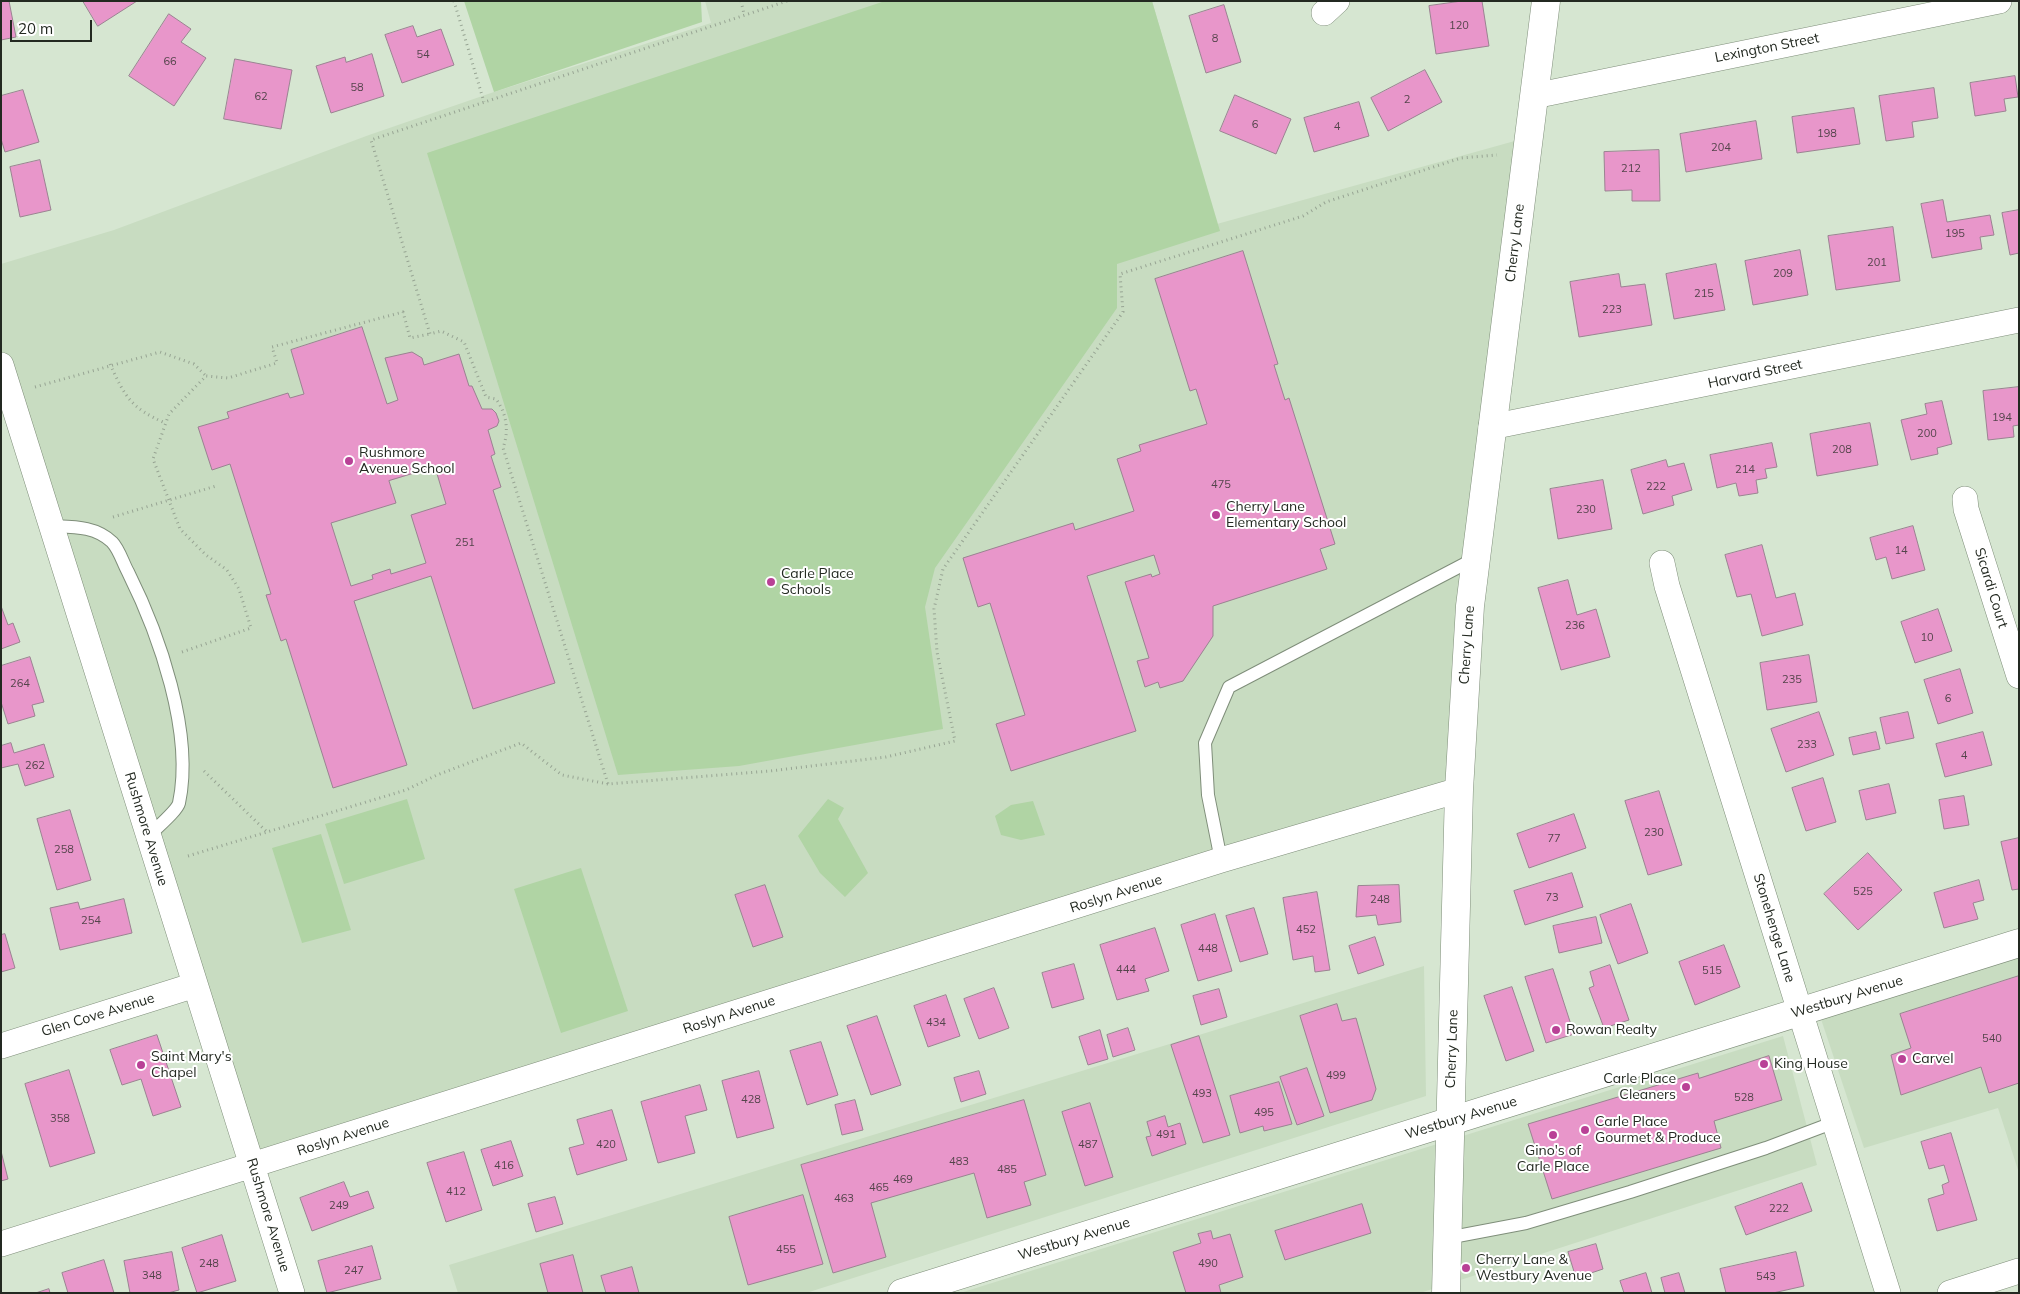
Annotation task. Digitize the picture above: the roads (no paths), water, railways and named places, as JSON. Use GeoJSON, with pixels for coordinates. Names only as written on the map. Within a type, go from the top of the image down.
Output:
{"type":"FeatureCollection","features":[{"type":"Feature","properties":{"kind":"street","name":"Cherry Lane"},"geometry":{"type":"LineString","coordinates":[[1446,1293],[1459,790],[1465,665],[1474,559],[1546,1]]}},
{"type":"Feature","properties":{"kind":"street","name":"Lexington Street"},"geometry":{"type":"LineString","coordinates":[[1534,96],[1999,1]]}},
{"type":"Feature","properties":{"kind":"street","name":"Harvard Street"},"geometry":{"type":"LineString","coordinates":[[1491,427],[2019,320]]}},
{"type":"Feature","properties":{"kind":"street","name":"Rushmore Avenue"},"geometry":{"type":"LineString","coordinates":[[2,369],[292,1293]]}},
{"type":"Feature","properties":{"kind":"street","name":"Sicardi Court"},"geometry":{"type":"LineString","coordinates":[[1965,499],[1966,509],[2019,676]]}},
{"type":"Feature","properties":{"kind":"street","name":"Stonehenge Lane"},"geometry":{"type":"LineString","coordinates":[[1662,563],[1670,595],[1888,1293]]}},
{"type":"Feature","properties":{"kind":"street","name":"Roslyn Avenue"},"geometry":{"type":"LineString","coordinates":[[1,1244],[1221,860],[1459,790]]}},
{"type":"Feature","properties":{"kind":"street","name":"Westbury Avenue"},"geometry":{"type":"LineString","coordinates":[[902,1293],[2019,943]]}},
{"type":"Feature","properties":{"kind":"street","name":"Glen Cove Avenue"},"geometry":{"type":"LineString","coordinates":[[1,1046],[195,985]]}},
{"type":"Feature","properties":{"kind":"street"},"geometry":{"type":"LineString","coordinates":[[1950,1293],[2019,1271]]}},
{"type":"Feature","properties":{"kind":"lane"},"geometry":{"type":"LineString","coordinates":[[52,526],[90,528],[113,543],[143,602],[162,655],[176,713],[183,762],[179,805],[149,836]]}},
{"type":"Feature","properties":{"kind":"lane"},"geometry":{"type":"LineString","coordinates":[[1221,860],[1208,796],[1205,743],[1230,687],[1474,559]]}},
{"type":"Feature","properties":{"kind":"lane"},"geometry":{"type":"LineString","coordinates":[[1447,1238],[1526,1223],[1630,1192],[1766,1148],[1835,1122]]}},
{"type":"Feature","properties":{"kind":"place","name":"Rushmore Avenue School"},"geometry":{"type":"Point","coordinates":[349,461]}},
{"type":"Feature","properties":{"kind":"place","name":"Cherry Lane Elementary School"},"geometry":{"type":"Point","coordinates":[1216,515]}},
{"type":"Feature","properties":{"kind":"place","name":"Carle Place Schools"},"geometry":{"type":"Point","coordinates":[771,582]}},
{"type":"Feature","properties":{"kind":"place","name":"Rowan Realty"},"geometry":{"type":"Point","coordinates":[1556,1030]}},
{"type":"Feature","properties":{"kind":"place","name":"Carvel"},"geometry":{"type":"Point","coordinates":[1902,1059]}},
{"type":"Feature","properties":{"kind":"place","name":"King House"},"geometry":{"type":"Point","coordinates":[1764,1064]}},
{"type":"Feature","properties":{"kind":"place","name":"Saint Mary's Chapel"},"geometry":{"type":"Point","coordinates":[141,1065]}},
{"type":"Feature","properties":{"kind":"place","name":"Carle Place Cleaners"},"geometry":{"type":"Point","coordinates":[1686,1087]}},
{"type":"Feature","properties":{"kind":"place","name":"Carle Place Gourmet & Produce"},"geometry":{"type":"Point","coordinates":[1585,1130]}},
{"type":"Feature","properties":{"kind":"place","name":"Gino's of Carle Place"},"geometry":{"type":"Point","coordinates":[1553,1135]}},
{"type":"Feature","properties":{"kind":"place","name":"Cherry Lane & Westbury Avenue"},"geometry":{"type":"Point","coordinates":[1466,1268]}}]}
